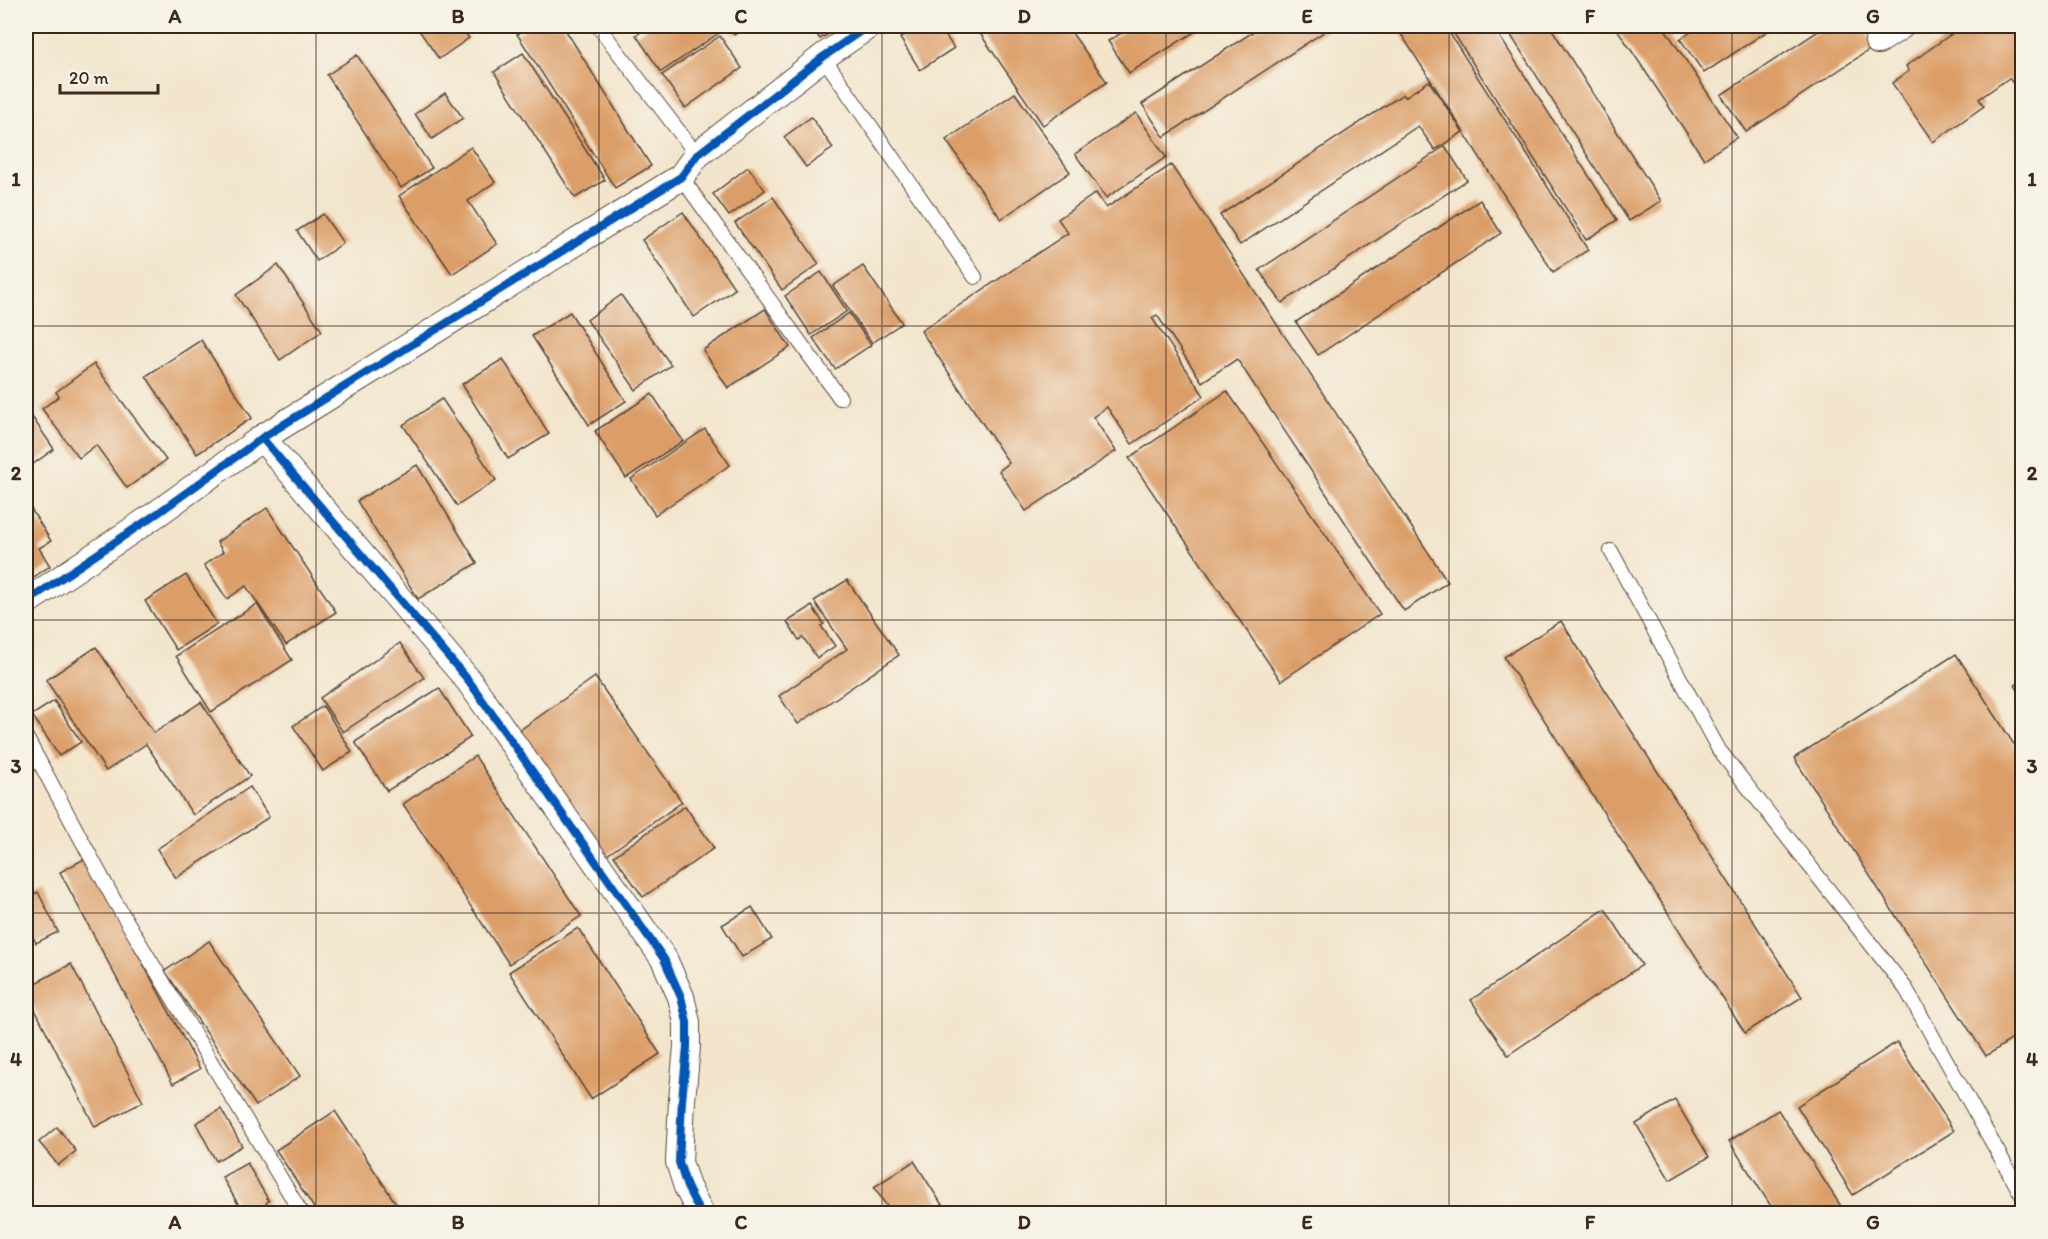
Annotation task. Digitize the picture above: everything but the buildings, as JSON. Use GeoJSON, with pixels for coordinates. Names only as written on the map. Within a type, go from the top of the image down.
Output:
{"type":"FeatureCollection","features":[{"type":"Feature","properties":{"kind":"street"},"geometry":{"type":"LineString","coordinates":[[26,602],[158,513],[262,438],[681,177],[697,155],[823,57],[868,26]]}},
{"type":"Feature","properties":{"kind":"street"},"geometry":{"type":"LineString","coordinates":[[1878,41],[1901,26]]}},
{"type":"Feature","properties":{"kind":"street"},"geometry":{"type":"LineString","coordinates":[[262,438],[469,681],[664,958],[681,997],[687,1022],[679,1162],[687,1187],[701,1214]]}},
{"type":"Feature","properties":{"kind":"lane"},"geometry":{"type":"LineString","coordinates":[[597,26],[697,155]]}},
{"type":"Feature","properties":{"kind":"lane"},"geometry":{"type":"LineString","coordinates":[[823,57],[975,277]]}},
{"type":"Feature","properties":{"kind":"lane"},"geometry":{"type":"LineString","coordinates":[[681,177],[840,398]]}},
{"type":"Feature","properties":{"kind":"lane"},"geometry":{"type":"LineString","coordinates":[[1611,551],[1719,750],[1906,989],[2022,1195]]}},
{"type":"Feature","properties":{"kind":"lane"},"geometry":{"type":"LineString","coordinates":[[26,737],[114,900],[302,1214]]}},
{"type":"Feature","properties":{"kind":"cycle path"},"geometry":{"type":"LineString","coordinates":[[26,602],[158,513],[262,438],[681,177],[697,155],[823,57],[868,26]]}},
{"type":"Feature","properties":{"kind":"cycle path"},"geometry":{"type":"LineString","coordinates":[[262,438],[469,681],[664,959],[681,997],[687,1022],[679,1162],[687,1187],[701,1214]]}}]}
